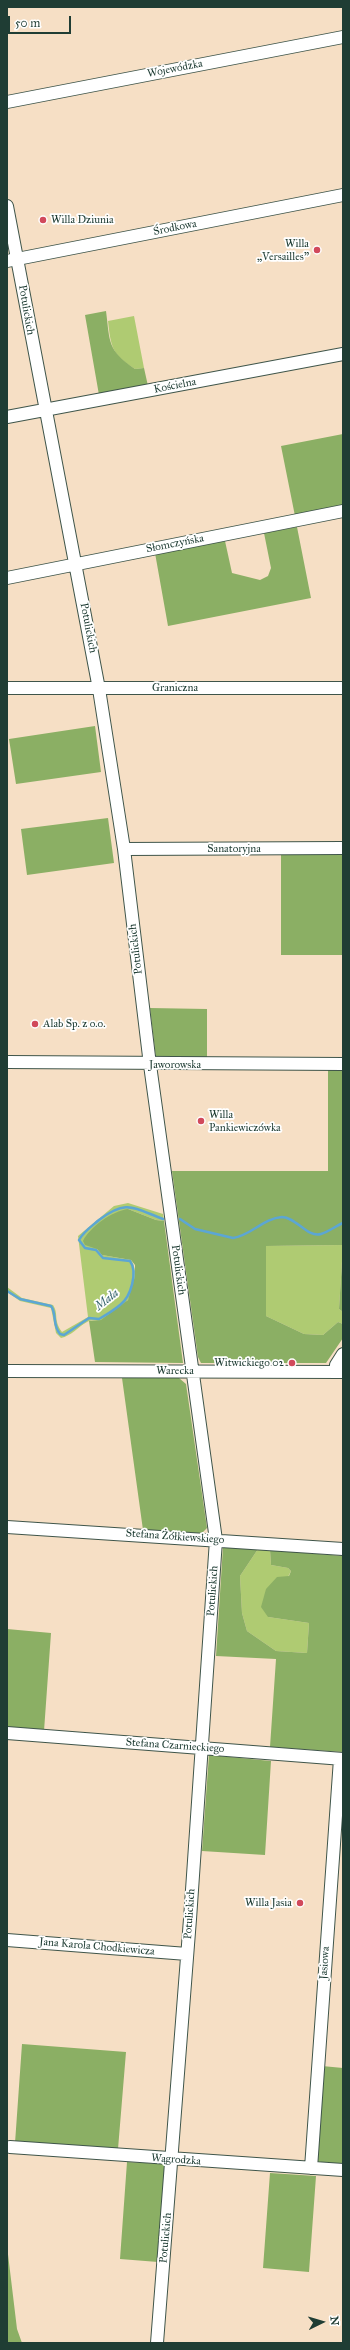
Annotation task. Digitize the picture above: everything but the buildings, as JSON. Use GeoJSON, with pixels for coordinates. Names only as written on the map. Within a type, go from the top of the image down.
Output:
{"type":"FeatureCollection","features":[{"type":"Feature","properties":{"kind":"street","name":"Wojewódzka"},"geometry":{"type":"LineString","coordinates":[[7,102],[343,36]]}},
{"type":"Feature","properties":{"kind":"street","name":"Środkowa"},"geometry":{"type":"LineString","coordinates":[[12,260],[343,195]]}},
{"type":"Feature","properties":{"kind":"street","name":"Potulickich"},"geometry":{"type":"LineString","coordinates":[[7,206],[12,260],[45,410],[99,689],[124,849],[150,1065],[216,1540],[172,2160],[157,2343]]}},
{"type":"Feature","properties":{"kind":"street","name":"Kościelna"},"geometry":{"type":"LineString","coordinates":[[7,417],[343,354]]}},
{"type":"Feature","properties":{"kind":"street","name":"Słomczyńska"},"geometry":{"type":"LineString","coordinates":[[7,578],[343,511]]}},
{"type":"Feature","properties":{"kind":"street","name":"Graniczna"},"geometry":{"type":"LineString","coordinates":[[7,688],[343,688]]}},
{"type":"Feature","properties":{"kind":"street","name":"Sanatoryjna"},"geometry":{"type":"LineString","coordinates":[[124,849],[343,848]]}},
{"type":"Feature","properties":{"kind":"street","name":"Jaworowska"},"geometry":{"type":"LineString","coordinates":[[7,1062],[150,1065],[343,1064]]}},
{"type":"Feature","properties":{"kind":"street"},"geometry":{"type":"LineString","coordinates":[[339,1372],[336,1365],[343,1354]]}},
{"type":"Feature","properties":{"kind":"street","name":"Warecka"},"geometry":{"type":"LineString","coordinates":[[7,1371],[339,1372]]}},
{"type":"Feature","properties":{"kind":"street","name":"Stefana Żółkiewskiego"},"geometry":{"type":"LineString","coordinates":[[7,1527],[343,1549]]}},
{"type":"Feature","properties":{"kind":"street","name":"Stefana Czarnieckiego"},"geometry":{"type":"LineString","coordinates":[[7,1733],[342,1759]]}},
{"type":"Feature","properties":{"kind":"street","name":"Jasiowa"},"geometry":{"type":"LineString","coordinates":[[311,2168],[342,1759]]}},
{"type":"Feature","properties":{"kind":"street","name":"Jana Karola Chodkiewicza"},"geometry":{"type":"LineString","coordinates":[[7,1940],[187,1954]]}},
{"type":"Feature","properties":{"kind":"street","name":"Wągrodzka"},"geometry":{"type":"LineString","coordinates":[[10,2147],[172,2160],[343,2170]]}},
{"type":"Feature","properties":{"kind":"green space"},"geometry":{"type":"Polygon","coordinates":[[[106,311],[110,338],[115,350],[119,356],[135,369],[144,368],[148,386],[99,395],[85,315],[106,311]]]}},
{"type":"Feature","properties":{"kind":"green space"},"geometry":{"type":"Polygon","coordinates":[[[134,316],[144,368],[135,369],[127,364],[114,350],[110,338],[108,321],[134,316]]]}},
{"type":"Feature","properties":{"kind":"green space"},"geometry":{"type":"Polygon","coordinates":[[[343,434],[343,507],[295,516],[281,446],[343,434]]]}},
{"type":"Feature","properties":{"kind":"green space"},"geometry":{"type":"Polygon","coordinates":[[[297,527],[311,598],[168,626],[155,553],[225,541],[232,573],[260,580],[268,576],[271,568],[264,533],[297,527]]]}},
{"type":"Feature","properties":{"kind":"green space"},"geometry":{"type":"Polygon","coordinates":[[[95,726],[101,772],[16,784],[9,739],[95,726]]]}},
{"type":"Feature","properties":{"kind":"green space"},"geometry":{"type":"Polygon","coordinates":[[[108,818],[114,863],[27,875],[21,829],[108,818]]]}},
{"type":"Feature","properties":{"kind":"green space"},"geometry":{"type":"Polygon","coordinates":[[[281,853],[343,853],[343,955],[281,955],[281,853]]]}},
{"type":"Feature","properties":{"kind":"green space"},"geometry":{"type":"Polygon","coordinates":[[[150,1008],[207,1009],[207,1058],[156,1058],[150,1008]]]}},
{"type":"Feature","properties":{"kind":"green space"},"geometry":{"type":"Polygon","coordinates":[[[328,1069],[343,1069],[343,1245],[266,1246],[266,1316],[304,1334],[323,1335],[338,1322],[343,1324],[343,1338],[326,1363],[201,1363],[198,1357],[172,1171],[328,1171],[328,1069]]]}},
{"type":"Feature","properties":{"kind":"green space"},"geometry":{"type":"Polygon","coordinates":[[[128,1203],[163,1214],[164,1221],[156,1220],[128,1209],[97,1249],[102,1255],[131,1260],[135,1280],[130,1297],[116,1311],[100,1321],[89,1321],[61,1338],[56,1333],[51,1308],[20,1301],[7,1292],[7,1287],[22,1298],[53,1305],[56,1311],[59,1328],[62,1332],[88,1317],[78,1236],[114,1206],[128,1203]]]}},
{"type":"Feature","properties":{"kind":"green space"},"geometry":{"type":"Polygon","coordinates":[[[128,1209],[156,1220],[164,1221],[183,1363],[95,1362],[89,1321],[101,1320],[128,1300],[135,1276],[135,1265],[131,1260],[102,1255],[97,1249],[85,1245],[83,1241],[91,1230],[102,1220],[122,1210],[128,1209]]]}},
{"type":"Feature","properties":{"kind":"green space"},"geometry":{"type":"Polygon","coordinates":[[[343,1245],[339,1309],[343,1312],[343,1324],[338,1322],[323,1335],[304,1334],[266,1316],[265,1246],[343,1245]]]}},
{"type":"Feature","properties":{"kind":"green space"},"geometry":{"type":"Polygon","coordinates":[[[343,1245],[343,1312],[339,1309],[343,1245]]]}},
{"type":"Feature","properties":{"kind":"green space"},"geometry":{"type":"Polygon","coordinates":[[[122,1378],[179,1378],[186,1384],[207,1528],[201,1534],[143,1530],[122,1378]]]}},
{"type":"Feature","properties":{"kind":"green space"},"geometry":{"type":"Polygon","coordinates":[[[223,1547],[258,1549],[240,1576],[242,1613],[247,1631],[276,1651],[307,1653],[309,1623],[268,1617],[261,1607],[266,1589],[277,1577],[289,1576],[291,1571],[288,1568],[271,1565],[270,1550],[343,1556],[343,1752],[270,1747],[276,1659],[216,1656],[223,1547]]]}},
{"type":"Feature","properties":{"kind":"green space"},"geometry":{"type":"Polygon","coordinates":[[[258,1549],[270,1550],[271,1565],[288,1568],[291,1571],[268,1617],[309,1623],[307,1653],[276,1651],[247,1631],[242,1613],[240,1576],[258,1549]]]}},
{"type":"Feature","properties":{"kind":"green space"},"geometry":{"type":"Polygon","coordinates":[[[7,1629],[51,1633],[44,1731],[7,1728],[7,1629]]]}},
{"type":"Feature","properties":{"kind":"green space"},"geometry":{"type":"Polygon","coordinates":[[[209,1755],[271,1761],[265,1855],[202,1851],[209,1755]]]}},
{"type":"Feature","properties":{"kind":"green space"},"geometry":{"type":"Polygon","coordinates":[[[22,2044],[126,2052],[118,2149],[15,2143],[22,2044]]]}},
{"type":"Feature","properties":{"kind":"green space"},"geometry":{"type":"Polygon","coordinates":[[[322,2066],[343,2068],[343,2165],[316,2164],[322,2066]]]}},
{"type":"Feature","properties":{"kind":"green space"},"geometry":{"type":"Polygon","coordinates":[[[127,2162],[165,2164],[158,2262],[120,2259],[127,2162]]]}},
{"type":"Feature","properties":{"kind":"green space"},"geometry":{"type":"Polygon","coordinates":[[[270,2173],[316,2176],[309,2272],[263,2268],[270,2173]]]}},
{"type":"Feature","properties":{"kind":"green space"},"geometry":{"type":"Polygon","coordinates":[[[7,2246],[17,2329],[22,2343],[7,2343],[7,2246]]]}},
{"type":"Feature","properties":{"kind":"waterway","name":"Mała"},"geometry":{"type":"LineString","coordinates":[[7,1291],[20,1299],[51,1306],[54,1312],[56,1327],[60,1334],[64,1335],[89,1318],[99,1319],[124,1301],[132,1284],[132,1266],[130,1261],[103,1258],[96,1250],[85,1248],[79,1240],[88,1229],[99,1220],[117,1209],[137,1209],[163,1219]]}},
{"type":"Feature","properties":{"kind":"waterway","name":"Mała"},"geometry":{"type":"LineString","coordinates":[[180,1219],[195,1229],[233,1238],[239,1237],[269,1220],[282,1217],[292,1220],[311,1233],[316,1234],[324,1233],[343,1223]]}},
{"type":"Feature","properties":{"kind":"place","name":"Willa Dziunia"},"geometry":{"type":"Point","coordinates":[43,220]}},
{"type":"Feature","properties":{"kind":"place","name":"Willa „Versailles”"},"geometry":{"type":"Point","coordinates":[317,250]}},
{"type":"Feature","properties":{"kind":"place","name":"Alab Sp. z o.o."},"geometry":{"type":"Point","coordinates":[35,1024]}},
{"type":"Feature","properties":{"kind":"place","name":"Willa Pankiewiczówka"},"geometry":{"type":"Point","coordinates":[201,1121]}},
{"type":"Feature","properties":{"kind":"place","name":"Witwickiego 02"},"geometry":{"type":"Point","coordinates":[292,1363]}},
{"type":"Feature","properties":{"kind":"place","name":"Willa Jasia"},"geometry":{"type":"Point","coordinates":[300,1903]}}]}
